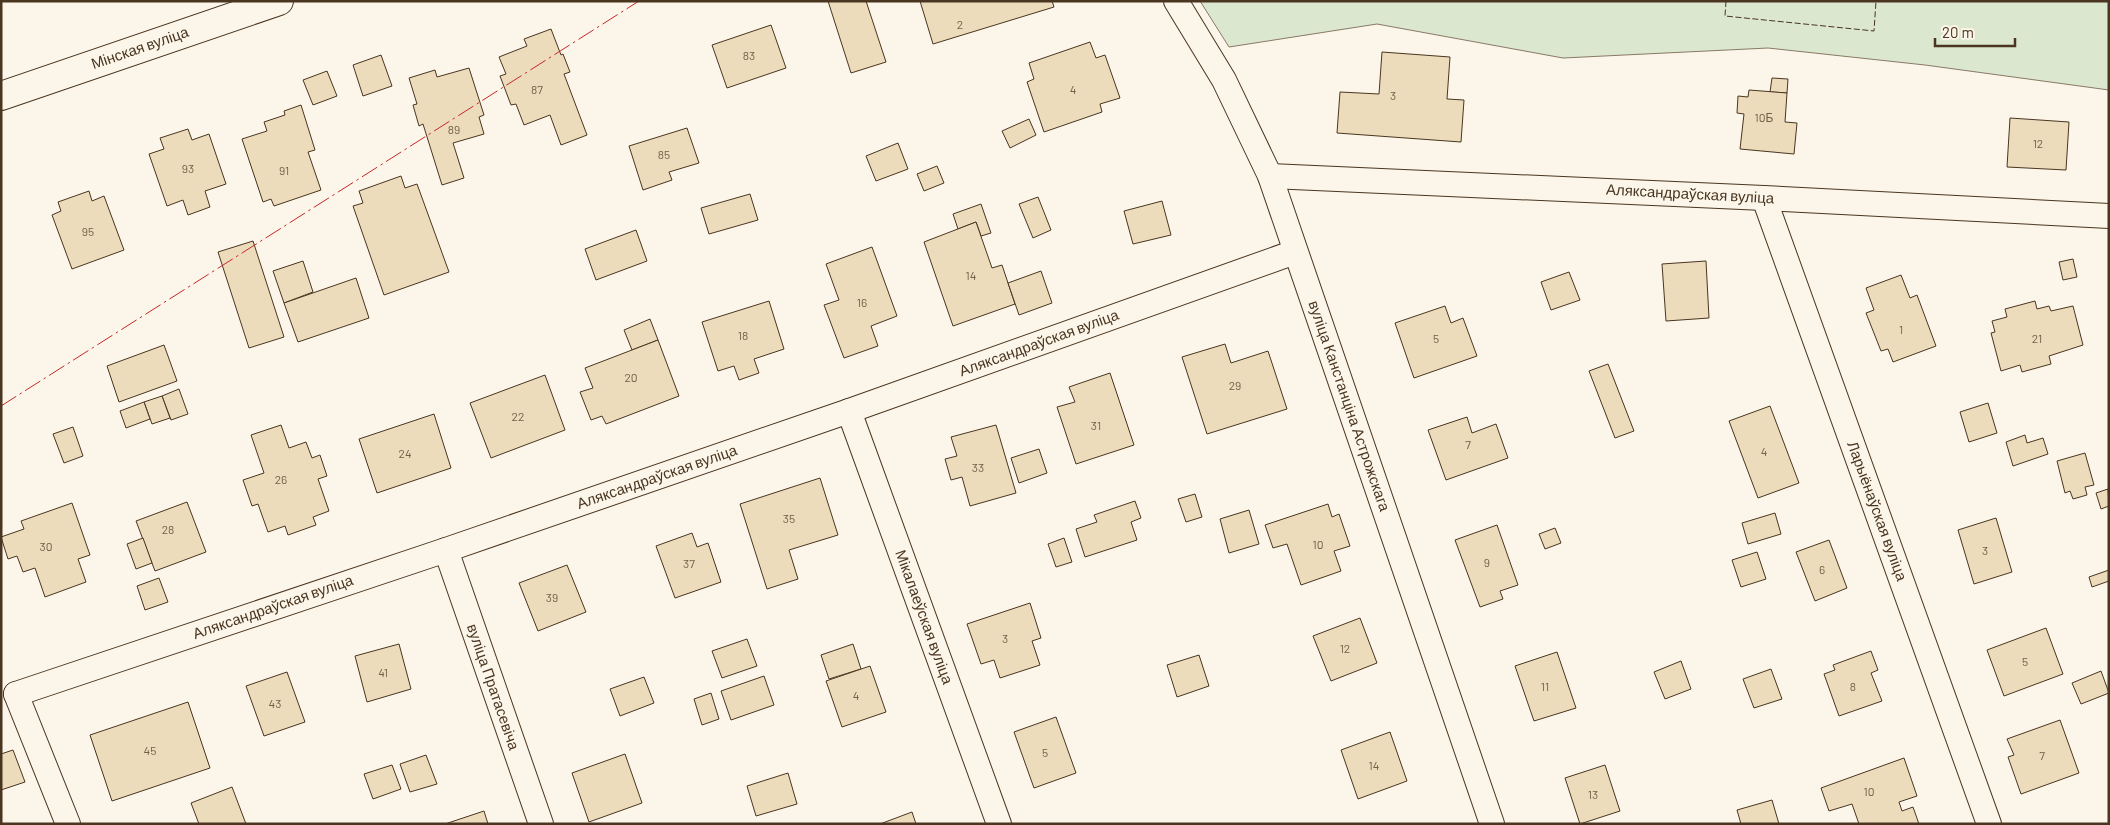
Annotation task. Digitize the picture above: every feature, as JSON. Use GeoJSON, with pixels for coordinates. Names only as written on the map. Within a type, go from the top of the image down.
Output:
{"type":"FeatureCollection","features":[{"type":"Feature","properties":{"kind":"main road","name":"Мінская вуліца"},"geometry":{"type":"LineString","coordinates":[[1,96],[279,1]]}},
{"type":"Feature","properties":{"kind":"street","name":"вуліца Канстанціна Астрожскага"},"geometry":{"type":"LineString","coordinates":[[1176,1],[1224,80],[1270,176],[1492,824]]}},
{"type":"Feature","properties":{"kind":"street","name":"Аляксандраўская вуліца"},"geometry":{"type":"LineString","coordinates":[[1270,176],[1764,198],[2109,216]]}},
{"type":"Feature","properties":{"kind":"street","name":"Ларыёнаўская вуліца"},"geometry":{"type":"LineString","coordinates":[[1764,198],[1989,824]]}},
{"type":"Feature","properties":{"kind":"street","name":"Аляксандраўская вуліца"},"geometry":{"type":"LineString","coordinates":[[8,692],[446,550],[850,411],[1296,252]]}},
{"type":"Feature","properties":{"kind":"street","name":"Мікалаеўская вуліца"},"geometry":{"type":"LineString","coordinates":[[850,411],[999,824]]}},
{"type":"Feature","properties":{"kind":"street","name":"вуліца Пратасевіча"},"geometry":{"type":"LineString","coordinates":[[446,550],[541,824]]}},
{"type":"Feature","properties":{"kind":"street"},"geometry":{"type":"LineString","coordinates":[[8,692],[68,824]]}},
{"type":"Feature","properties":{"kind":"green space"},"geometry":{"type":"Polygon","coordinates":[[[1200,1],[2109,1],[2109,90],[1925,65],[1768,48],[1563,58],[1377,24],[1229,47],[1200,1]]]}},
{"type":"Feature","properties":{"kind":"building"},"geometry":{"type":"Polygon","coordinates":[[[828,1],[866,1],[886,62],[851,73],[828,1]]]}},
{"type":"Feature","properties":{"kind":"building"},"geometry":{"type":"Polygon","coordinates":[[[920,1],[1052,1],[1054,7],[933,44],[920,1]]]}},
{"type":"Feature","properties":{"kind":"building"},"geometry":{"type":"Polygon","coordinates":[[[771,25],[786,68],[727,88],[712,45],[771,25]]]}},
{"type":"Feature","properties":{"kind":"building"},"geometry":{"type":"Polygon","coordinates":[[[551,29],[570,72],[564,74],[587,135],[561,145],[550,115],[524,125],[516,104],[511,105],[500,76],[506,74],[499,57],[527,46],[524,39],[551,29]]]}},
{"type":"Feature","properties":{"kind":"building"},"geometry":{"type":"Polygon","coordinates":[[[1090,42],[1096,58],[1105,55],[1120,98],[1100,104],[1102,112],[1044,132],[1027,82],[1034,79],[1029,63],[1090,42]]]}},
{"type":"Feature","properties":{"kind":"building"},"geometry":{"type":"Polygon","coordinates":[[[1382,52],[1450,57],[1447,99],[1464,100],[1461,142],[1337,133],[1340,92],[1379,94],[1382,52]]]}},
{"type":"Feature","properties":{"kind":"building"},"geometry":{"type":"Polygon","coordinates":[[[381,55],[392,86],[363,96],[353,65],[381,55]]]}},
{"type":"Feature","properties":{"kind":"building"},"geometry":{"type":"Polygon","coordinates":[[[469,68],[484,115],[479,117],[484,134],[453,143],[464,178],[442,185],[423,124],[419,126],[413,105],[417,104],[409,78],[435,70],[437,77],[469,68]]]}},
{"type":"Feature","properties":{"kind":"building"},"geometry":{"type":"Polygon","coordinates":[[[327,71],[337,96],[313,105],[303,80],[327,71]]]}},
{"type":"Feature","properties":{"kind":"building"},"geometry":{"type":"Polygon","coordinates":[[[1772,78],[1788,79],[1787,93],[1770,92],[1772,78]]]}},
{"type":"Feature","properties":{"kind":"building"},"geometry":{"type":"Polygon","coordinates":[[[1749,90],[1787,93],[1785,122],[1797,123],[1794,154],[1740,149],[1744,114],[1737,113],[1738,96],[1748,97],[1749,90]]]}},
{"type":"Feature","properties":{"kind":"building"},"geometry":{"type":"Polygon","coordinates":[[[301,105],[315,150],[308,152],[321,190],[274,206],[271,199],[263,202],[242,139],[267,131],[264,122],[285,115],[284,111],[301,105]]]}},
{"type":"Feature","properties":{"kind":"building"},"geometry":{"type":"Polygon","coordinates":[[[2010,118],[2069,122],[2066,170],[2007,167],[2010,118]]]}},
{"type":"Feature","properties":{"kind":"building"},"geometry":{"type":"Polygon","coordinates":[[[1029,119],[1036,135],[1010,148],[1002,131],[1029,119]]]}},
{"type":"Feature","properties":{"kind":"building"},"geometry":{"type":"Polygon","coordinates":[[[687,128],[699,163],[669,172],[672,180],[643,190],[629,146],[687,128]]]}},
{"type":"Feature","properties":{"kind":"building"},"geometry":{"type":"Polygon","coordinates":[[[188,129],[192,140],[209,134],[226,184],[205,191],[210,207],[188,215],[183,200],[167,206],[149,154],[164,149],[160,138],[188,129]]]}},
{"type":"Feature","properties":{"kind":"building"},"geometry":{"type":"Polygon","coordinates":[[[898,143],[908,169],[876,181],[866,156],[898,143]]]}},
{"type":"Feature","properties":{"kind":"building"},"geometry":{"type":"Polygon","coordinates":[[[937,166],[944,183],[924,191],[917,174],[937,166]]]}},
{"type":"Feature","properties":{"kind":"building"},"geometry":{"type":"Polygon","coordinates":[[[401,176],[405,188],[417,184],[449,272],[384,295],[353,206],[363,203],[359,191],[401,176]]]}},
{"type":"Feature","properties":{"kind":"building"},"geometry":{"type":"Polygon","coordinates":[[[89,191],[92,201],[104,196],[124,250],[72,269],[52,215],[61,211],[58,202],[89,191]]]}},
{"type":"Feature","properties":{"kind":"building"},"geometry":{"type":"Polygon","coordinates":[[[750,194],[758,220],[709,234],[701,208],[750,194]]]}},
{"type":"Feature","properties":{"kind":"building"},"geometry":{"type":"Polygon","coordinates":[[[1038,197],[1051,230],[1033,238],[1019,204],[1038,197]]]}},
{"type":"Feature","properties":{"kind":"building"},"geometry":{"type":"Polygon","coordinates":[[[1162,201],[1171,235],[1133,244],[1124,211],[1162,201]]]}},
{"type":"Feature","properties":{"kind":"building"},"geometry":{"type":"Polygon","coordinates":[[[981,204],[991,233],[981,236],[976,222],[958,229],[953,214],[981,204]]]}},
{"type":"Feature","properties":{"kind":"building"},"geometry":{"type":"Polygon","coordinates":[[[976,222],[992,268],[1002,265],[1015,304],[953,326],[924,242],[976,222]]]}},
{"type":"Feature","properties":{"kind":"building"},"geometry":{"type":"Polygon","coordinates":[[[636,230],[647,261],[596,280],[585,249],[636,230]]]}},
{"type":"Feature","properties":{"kind":"building"},"geometry":{"type":"Polygon","coordinates":[[[253,241],[284,337],[249,348],[218,252],[253,241]]]}},
{"type":"Feature","properties":{"kind":"building"},"geometry":{"type":"Polygon","coordinates":[[[872,247],[897,316],[871,326],[878,346],[844,358],[824,305],[839,300],[826,264],[872,247]]]}},
{"type":"Feature","properties":{"kind":"building"},"geometry":{"type":"Polygon","coordinates":[[[2073,259],[2077,277],[2063,280],[2059,262],[2073,259]]]}},
{"type":"Feature","properties":{"kind":"building"},"geometry":{"type":"Polygon","coordinates":[[[303,261],[313,292],[284,303],[273,271],[303,261]]]}},
{"type":"Feature","properties":{"kind":"building"},"geometry":{"type":"Polygon","coordinates":[[[1706,261],[1709,318],[1666,321],[1662,264],[1706,261]]]}},
{"type":"Feature","properties":{"kind":"building"},"geometry":{"type":"Polygon","coordinates":[[[1041,271],[1052,303],[1019,315],[1008,283],[1041,271]]]}},
{"type":"Feature","properties":{"kind":"building"},"geometry":{"type":"Polygon","coordinates":[[[1569,272],[1580,300],[1551,310],[1541,282],[1569,272]]]}},
{"type":"Feature","properties":{"kind":"building"},"geometry":{"type":"Polygon","coordinates":[[[1901,275],[1910,298],[1917,295],[1936,346],[1893,362],[1888,349],[1881,351],[1866,313],[1874,310],[1866,288],[1901,275]]]}},
{"type":"Feature","properties":{"kind":"building"},"geometry":{"type":"Polygon","coordinates":[[[356,278],[369,318],[298,342],[284,303],[356,278]]]}},
{"type":"Feature","properties":{"kind":"building"},"geometry":{"type":"Polygon","coordinates":[[[769,301],[784,349],[754,359],[759,373],[739,380],[734,366],[718,371],[702,322],[769,301]]]}},
{"type":"Feature","properties":{"kind":"building"},"geometry":{"type":"Polygon","coordinates":[[[2035,301],[2037,309],[2049,306],[2051,311],[2073,306],[2083,345],[2049,356],[2051,364],[2022,372],[2020,365],[2001,371],[1991,333],[1995,332],[1992,321],[2007,317],[2005,309],[2035,301]]]}},
{"type":"Feature","properties":{"kind":"building"},"geometry":{"type":"Polygon","coordinates":[[[1445,306],[1451,323],[1463,318],[1477,356],[1414,378],[1395,323],[1445,306]]]}},
{"type":"Feature","properties":{"kind":"building"},"geometry":{"type":"Polygon","coordinates":[[[650,319],[658,340],[632,350],[624,330],[650,319]]]}},
{"type":"Feature","properties":{"kind":"building"},"geometry":{"type":"Polygon","coordinates":[[[658,340],[679,396],[606,424],[602,416],[591,420],[580,392],[593,388],[585,368],[658,340]]]}},
{"type":"Feature","properties":{"kind":"building"},"geometry":{"type":"Polygon","coordinates":[[[1225,344],[1231,363],[1268,351],[1287,409],[1207,434],[1182,357],[1225,344]]]}},
{"type":"Feature","properties":{"kind":"building"},"geometry":{"type":"Polygon","coordinates":[[[164,345],[177,381],[119,402],[107,366],[164,345]]]}},
{"type":"Feature","properties":{"kind":"building"},"geometry":{"type":"Polygon","coordinates":[[[1608,364],[1634,431],[1615,438],[1589,371],[1608,364]]]}},
{"type":"Feature","properties":{"kind":"building"},"geometry":{"type":"Polygon","coordinates":[[[1110,373],[1134,445],[1076,464],[1057,407],[1075,402],[1069,387],[1110,373]]]}},
{"type":"Feature","properties":{"kind":"building"},"geometry":{"type":"Polygon","coordinates":[[[545,375],[565,430],[491,458],[470,403],[545,375]]]}},
{"type":"Feature","properties":{"kind":"building"},"geometry":{"type":"Polygon","coordinates":[[[179,389],[188,414],[171,420],[162,396],[179,389]]]}},
{"type":"Feature","properties":{"kind":"building"},"geometry":{"type":"Polygon","coordinates":[[[162,396],[170,418],[152,424],[144,402],[162,396]]]}},
{"type":"Feature","properties":{"kind":"building"},"geometry":{"type":"Polygon","coordinates":[[[144,402],[150,419],[126,428],[120,411],[144,402]]]}},
{"type":"Feature","properties":{"kind":"building"},"geometry":{"type":"Polygon","coordinates":[[[1988,403],[1997,433],[1969,442],[1960,412],[1988,403]]]}},
{"type":"Feature","properties":{"kind":"building"},"geometry":{"type":"Polygon","coordinates":[[[1770,406],[1799,483],[1758,498],[1729,421],[1770,406]]]}},
{"type":"Feature","properties":{"kind":"building"},"geometry":{"type":"Polygon","coordinates":[[[434,414],[451,468],[377,493],[359,439],[434,414]]]}},
{"type":"Feature","properties":{"kind":"building"},"geometry":{"type":"Polygon","coordinates":[[[1467,417],[1472,433],[1496,424],[1508,458],[1446,480],[1428,430],[1467,417]]]}},
{"type":"Feature","properties":{"kind":"building"},"geometry":{"type":"Polygon","coordinates":[[[281,425],[289,448],[306,442],[312,458],[320,455],[327,476],[318,479],[329,511],[313,517],[316,525],[288,535],[285,526],[268,532],[258,504],[252,506],[243,480],[264,473],[251,435],[281,425]]]}},
{"type":"Feature","properties":{"kind":"building"},"geometry":{"type":"Polygon","coordinates":[[[996,425],[1016,493],[970,506],[962,477],[951,480],[945,459],[957,456],[951,437],[996,425]]]}},
{"type":"Feature","properties":{"kind":"building"},"geometry":{"type":"Polygon","coordinates":[[[73,427],[83,456],[64,463],[53,434],[73,427]]]}},
{"type":"Feature","properties":{"kind":"building"},"geometry":{"type":"Polygon","coordinates":[[[2025,435],[2027,443],[2043,438],[2048,454],[2013,466],[2006,442],[2025,435]]]}},
{"type":"Feature","properties":{"kind":"building"},"geometry":{"type":"Polygon","coordinates":[[[1039,449],[1047,473],[1019,483],[1011,458],[1039,449]]]}},
{"type":"Feature","properties":{"kind":"building"},"geometry":{"type":"Polygon","coordinates":[[[2085,453],[2094,485],[2085,487],[2087,495],[2073,499],[2070,491],[2065,493],[2057,461],[2085,453]]]}},
{"type":"Feature","properties":{"kind":"building"},"geometry":{"type":"Polygon","coordinates":[[[820,478],[838,535],[789,550],[798,579],[767,589],[740,504],[820,478]]]}},
{"type":"Feature","properties":{"kind":"building"},"geometry":{"type":"Polygon","coordinates":[[[2108,489],[2109,506],[2101,509],[2096,493],[2108,489]]]}},
{"type":"Feature","properties":{"kind":"building"},"geometry":{"type":"Polygon","coordinates":[[[1195,494],[1202,517],[1186,522],[1178,499],[1195,494]]]}},
{"type":"Feature","properties":{"kind":"building"},"geometry":{"type":"Polygon","coordinates":[[[1135,501],[1141,518],[1131,522],[1137,540],[1085,557],[1076,529],[1097,522],[1094,515],[1135,501]]]}},
{"type":"Feature","properties":{"kind":"building"},"geometry":{"type":"Polygon","coordinates":[[[187,502],[206,552],[155,571],[136,521],[187,502]]]}},
{"type":"Feature","properties":{"kind":"building"},"geometry":{"type":"Polygon","coordinates":[[[72,503],[90,555],[78,559],[86,582],[45,597],[35,568],[23,572],[17,556],[8,559],[1,537],[24,529],[21,521],[72,503]]]}},
{"type":"Feature","properties":{"kind":"building"},"geometry":{"type":"Polygon","coordinates":[[[1328,504],[1332,517],[1339,514],[1350,546],[1334,551],[1341,571],[1301,585],[1287,544],[1273,548],[1265,525],[1328,504]]]}},
{"type":"Feature","properties":{"kind":"building"},"geometry":{"type":"Polygon","coordinates":[[[1249,510],[1259,544],[1229,553],[1220,519],[1249,510]]]}},
{"type":"Feature","properties":{"kind":"building"},"geometry":{"type":"Polygon","coordinates":[[[1775,513],[1781,534],[1748,544],[1742,523],[1775,513]]]}},
{"type":"Feature","properties":{"kind":"building"},"geometry":{"type":"Polygon","coordinates":[[[1996,518],[2012,572],[1974,584],[1958,530],[1996,518]]]}},
{"type":"Feature","properties":{"kind":"building"},"geometry":{"type":"Polygon","coordinates":[[[1497,525],[1518,585],[1500,591],[1503,599],[1480,607],[1455,540],[1497,525]]]}},
{"type":"Feature","properties":{"kind":"building"},"geometry":{"type":"Polygon","coordinates":[[[1555,528],[1561,543],[1545,549],[1539,534],[1555,528]]]}},
{"type":"Feature","properties":{"kind":"building"},"geometry":{"type":"Polygon","coordinates":[[[692,533],[697,547],[708,543],[721,582],[675,598],[656,546],[692,533]]]}},
{"type":"Feature","properties":{"kind":"building"},"geometry":{"type":"Polygon","coordinates":[[[143,538],[152,563],[136,569],[127,544],[143,538]]]}},
{"type":"Feature","properties":{"kind":"building"},"geometry":{"type":"Polygon","coordinates":[[[1064,538],[1072,562],[1056,567],[1048,544],[1064,538]]]}},
{"type":"Feature","properties":{"kind":"building"},"geometry":{"type":"Polygon","coordinates":[[[1829,540],[1847,588],[1815,601],[1796,552],[1829,540]]]}},
{"type":"Feature","properties":{"kind":"building"},"geometry":{"type":"Polygon","coordinates":[[[1757,552],[1766,579],[1741,587],[1732,560],[1757,552]]]}},
{"type":"Feature","properties":{"kind":"building"},"geometry":{"type":"Polygon","coordinates":[[[567,565],[586,612],[538,631],[519,583],[567,565]]]}},
{"type":"Feature","properties":{"kind":"building"},"geometry":{"type":"Polygon","coordinates":[[[2109,570],[2109,581],[2092,587],[2089,577],[2109,570]]]}},
{"type":"Feature","properties":{"kind":"building"},"geometry":{"type":"Polygon","coordinates":[[[159,578],[168,602],[145,610],[137,586],[159,578]]]}},
{"type":"Feature","properties":{"kind":"building"},"geometry":{"type":"Polygon","coordinates":[[[1030,603],[1041,638],[1032,641],[1040,665],[1000,678],[994,660],[981,664],[967,624],[1030,603]]]}},
{"type":"Feature","properties":{"kind":"building"},"geometry":{"type":"Polygon","coordinates":[[[1360,618],[1377,663],[1331,681],[1313,636],[1360,618]]]}},
{"type":"Feature","properties":{"kind":"building"},"geometry":{"type":"Polygon","coordinates":[[[2046,628],[2063,674],[2004,696],[1987,650],[2046,628]]]}},
{"type":"Feature","properties":{"kind":"building"},"geometry":{"type":"Polygon","coordinates":[[[747,639],[757,666],[722,678],[712,651],[747,639]]]}},
{"type":"Feature","properties":{"kind":"building"},"geometry":{"type":"Polygon","coordinates":[[[399,644],[411,689],[367,702],[355,656],[399,644]]]}},
{"type":"Feature","properties":{"kind":"building"},"geometry":{"type":"Polygon","coordinates":[[[853,644],[861,669],[829,679],[821,655],[853,644]]]}},
{"type":"Feature","properties":{"kind":"building"},"geometry":{"type":"Polygon","coordinates":[[[1871,651],[1878,670],[1871,673],[1882,701],[1839,716],[1824,674],[1835,670],[1833,665],[1871,651]]]}},
{"type":"Feature","properties":{"kind":"building"},"geometry":{"type":"Polygon","coordinates":[[[1557,652],[1576,708],[1534,721],[1515,666],[1557,652]]]}},
{"type":"Feature","properties":{"kind":"building"},"geometry":{"type":"Polygon","coordinates":[[[1199,655],[1209,686],[1177,697],[1167,665],[1199,655]]]}},
{"type":"Feature","properties":{"kind":"building"},"geometry":{"type":"Polygon","coordinates":[[[1681,661],[1691,689],[1665,699],[1654,672],[1681,661]]]}},
{"type":"Feature","properties":{"kind":"building"},"geometry":{"type":"Polygon","coordinates":[[[870,666],[886,712],[842,727],[826,681],[870,666]]]}},
{"type":"Feature","properties":{"kind":"building"},"geometry":{"type":"Polygon","coordinates":[[[1771,669],[1782,699],[1754,708],[1743,679],[1771,669]]]}},
{"type":"Feature","properties":{"kind":"building"},"geometry":{"type":"Polygon","coordinates":[[[2101,671],[2109,693],[2081,704],[2072,683],[2101,671]]]}},
{"type":"Feature","properties":{"kind":"building"},"geometry":{"type":"Polygon","coordinates":[[[287,672],[305,722],[264,736],[246,686],[287,672]]]}},
{"type":"Feature","properties":{"kind":"building"},"geometry":{"type":"Polygon","coordinates":[[[764,676],[774,705],[731,720],[721,691],[764,676]]]}},
{"type":"Feature","properties":{"kind":"building"},"geometry":{"type":"Polygon","coordinates":[[[644,677],[654,703],[620,716],[610,689],[644,677]]]}},
{"type":"Feature","properties":{"kind":"building"},"geometry":{"type":"Polygon","coordinates":[[[711,693],[719,719],[702,725],[694,699],[711,693]]]}},
{"type":"Feature","properties":{"kind":"building"},"geometry":{"type":"Polygon","coordinates":[[[188,702],[210,768],[112,801],[90,735],[188,702]]]}},
{"type":"Feature","properties":{"kind":"building"},"geometry":{"type":"Polygon","coordinates":[[[1056,717],[1076,773],[1034,788],[1014,732],[1056,717]]]}},
{"type":"Feature","properties":{"kind":"building"},"geometry":{"type":"Polygon","coordinates":[[[2060,720],[2079,773],[2021,794],[2008,757],[2014,755],[2007,739],[2060,720]]]}},
{"type":"Feature","properties":{"kind":"building"},"geometry":{"type":"Polygon","coordinates":[[[1390,732],[1407,781],[1358,799],[1341,750],[1390,732]]]}},
{"type":"Feature","properties":{"kind":"building"},"geometry":{"type":"Polygon","coordinates":[[[13,750],[25,782],[1,790],[1,754],[13,750]]]}},
{"type":"Feature","properties":{"kind":"building"},"geometry":{"type":"Polygon","coordinates":[[[625,754],[642,803],[589,822],[572,773],[625,754]]]}},
{"type":"Feature","properties":{"kind":"building"},"geometry":{"type":"Polygon","coordinates":[[[426,755],[437,784],[410,792],[400,764],[426,755]]]}},
{"type":"Feature","properties":{"kind":"building"},"geometry":{"type":"Polygon","coordinates":[[[1904,758],[1917,796],[1899,802],[1902,811],[1913,807],[1919,824],[1859,824],[1852,804],[1829,811],[1821,788],[1904,758]]]}},
{"type":"Feature","properties":{"kind":"building"},"geometry":{"type":"Polygon","coordinates":[[[392,765],[401,789],[373,799],[364,774],[392,765]]]}},
{"type":"Feature","properties":{"kind":"building"},"geometry":{"type":"Polygon","coordinates":[[[1605,765],[1620,811],[1580,824],[1565,778],[1605,765]]]}},
{"type":"Feature","properties":{"kind":"building"},"geometry":{"type":"Polygon","coordinates":[[[788,773],[797,804],[756,816],[747,786],[788,773]]]}},
{"type":"Feature","properties":{"kind":"building"},"geometry":{"type":"Polygon","coordinates":[[[232,787],[246,824],[199,824],[191,803],[232,787]]]}},
{"type":"Feature","properties":{"kind":"building"},"geometry":{"type":"Polygon","coordinates":[[[1772,800],[1779,824],[1741,824],[1737,810],[1772,800]]]}},
{"type":"Feature","properties":{"kind":"building"},"geometry":{"type":"Polygon","coordinates":[[[484,811],[488,824],[445,824],[484,811]]]}},
{"type":"Feature","properties":{"kind":"building"},"geometry":{"type":"Polygon","coordinates":[[[912,812],[916,824],[880,824],[912,812]]]}},
{"type":"Feature","properties":{"kind":"fence"},"geometry":{"type":"LineString","coordinates":[[1726,1],[1725,16],[1874,31],[1876,1]]}},
{"type":"Feature","properties":{"kind":"power"},"geometry":{"type":"LineString","coordinates":[[1,406],[639,1]]}}]}
